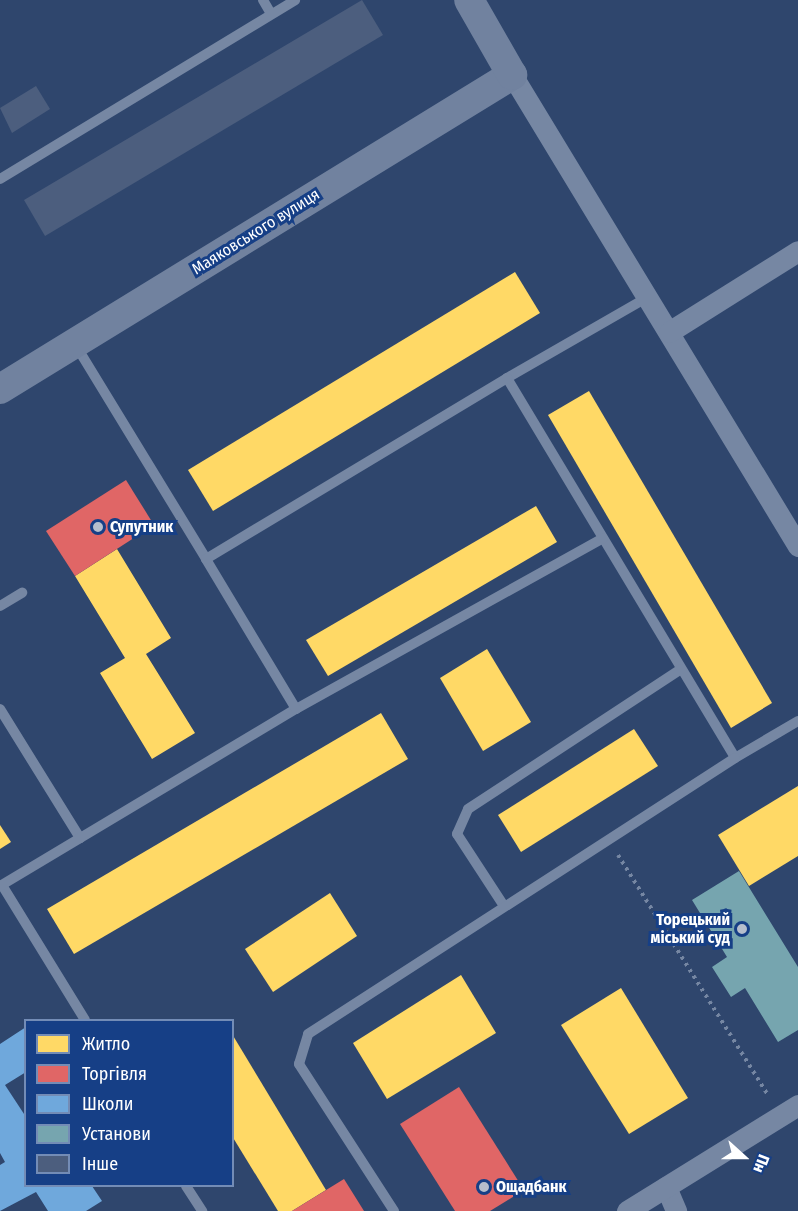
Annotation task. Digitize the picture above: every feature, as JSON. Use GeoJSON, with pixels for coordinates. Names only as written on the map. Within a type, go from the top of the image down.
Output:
{"type":"FeatureCollection","features":[{"type":"Feature","properties":{"kind":"main road"},"geometry":{"type":"LineString","coordinates":[[469,0],[512,75]]}},
{"type":"Feature","properties":{"kind":"main road","name":"Маяковського вулиця"},"geometry":{"type":"LineString","coordinates":[[0,389],[512,75]]}},
{"type":"Feature","properties":{"kind":"street"},"geometry":{"type":"LineString","coordinates":[[512,75],[798,546]]}},
{"type":"Feature","properties":{"kind":"street"},"geometry":{"type":"LineString","coordinates":[[669,332],[798,251]]}},
{"type":"Feature","properties":{"kind":"street"},"geometry":{"type":"LineString","coordinates":[[627,1211],[790,1111]]}},
{"type":"Feature","properties":{"kind":"street"},"geometry":{"type":"LineString","coordinates":[[666,1187],[676,1211]]}},
{"type":"Feature","properties":{"kind":"lane"},"geometry":{"type":"LineString","coordinates":[[263,0],[271,14]]}},
{"type":"Feature","properties":{"kind":"lane"},"geometry":{"type":"LineString","coordinates":[[0,179],[295,0]]}},
{"type":"Feature","properties":{"kind":"lane"},"geometry":{"type":"LineString","coordinates":[[206,559],[507,378],[648,297]]}},
{"type":"Feature","properties":{"kind":"lane"},"geometry":{"type":"LineString","coordinates":[[74,344],[296,709]]}},
{"type":"Feature","properties":{"kind":"lane"},"geometry":{"type":"LineString","coordinates":[[507,378],[735,758]]}},
{"type":"Feature","properties":{"kind":"lane"},"geometry":{"type":"LineString","coordinates":[[84,1019],[1,885],[296,709],[603,538]]}},
{"type":"Feature","properties":{"kind":"lane"},"geometry":{"type":"LineString","coordinates":[[0,606],[22,593]]}},
{"type":"Feature","properties":{"kind":"lane"},"geometry":{"type":"LineString","coordinates":[[504,906],[457,834],[468,809],[681,669]]}},
{"type":"Feature","properties":{"kind":"lane"},"geometry":{"type":"LineString","coordinates":[[0,709],[80,838]]}},
{"type":"Feature","properties":{"kind":"lane"},"geometry":{"type":"LineString","coordinates":[[394,1211],[299,1064],[308,1034],[608,839],[735,758],[798,721]]}},
{"type":"Feature","properties":{"kind":"lane"},"geometry":{"type":"LineString","coordinates":[[187,1187],[202,1211]]}},
{"type":"Feature","properties":{"kind":"path"},"geometry":{"type":"LineString","coordinates":[[608,839],[790,1111]]}},
{"type":"Feature","properties":{"kind":"building: Житло"},"geometry":{"type":"Polygon","coordinates":[[[515,272],[540,313],[213,511],[188,470],[515,272]]]}},
{"type":"Feature","properties":{"kind":"building: Житло"},"geometry":{"type":"Polygon","coordinates":[[[589,391],[772,703],[731,728],[548,415],[589,391]]]}},
{"type":"Feature","properties":{"kind":"building: Житло"},"geometry":{"type":"Polygon","coordinates":[[[536,506],[557,542],[328,676],[306,640],[536,506]]]}},
{"type":"Feature","properties":{"kind":"building: Житло"},"geometry":{"type":"Polygon","coordinates":[[[117,549],[171,638],[146,654],[195,733],[152,759],[100,673],[125,658],[75,576],[117,549]]]}},
{"type":"Feature","properties":{"kind":"building: Житло"},"geometry":{"type":"Polygon","coordinates":[[[487,649],[531,722],[483,751],[440,678],[487,649]]]}},
{"type":"Feature","properties":{"kind":"building: Житло"},"geometry":{"type":"Polygon","coordinates":[[[381,713],[408,759],[74,954],[47,909],[381,713]]]}},
{"type":"Feature","properties":{"kind":"building: Житло"},"geometry":{"type":"Polygon","coordinates":[[[634,729],[658,766],[521,852],[498,815],[634,729]]]}},
{"type":"Feature","properties":{"kind":"building: Житло"},"geometry":{"type":"Polygon","coordinates":[[[798,786],[798,856],[749,886],[718,835],[798,786]]]}},
{"type":"Feature","properties":{"kind":"building: Житло"},"geometry":{"type":"Polygon","coordinates":[[[0,825],[11,842],[0,849],[0,825]]]}},
{"type":"Feature","properties":{"kind":"building: Житло"},"geometry":{"type":"Polygon","coordinates":[[[330,893],[357,936],[273,992],[245,949],[330,893]]]}},
{"type":"Feature","properties":{"kind":"building: Житло"},"geometry":{"type":"Polygon","coordinates":[[[461,975],[496,1033],[387,1099],[353,1043],[461,975]]]}},
{"type":"Feature","properties":{"kind":"building: Житло"},"geometry":{"type":"Polygon","coordinates":[[[621,988],[688,1098],[629,1134],[561,1025],[621,988]]]}},
{"type":"Feature","properties":{"kind":"building: Житло"},"geometry":{"type":"Polygon","coordinates":[[[234,1037],[326,1190],[292,1211],[278,1211],[234,1139],[234,1037]]]}},
{"type":"Feature","properties":{"kind":"building: Торгівля"},"geometry":{"type":"Polygon","coordinates":[[[126,480],[154,525],[75,576],[46,531],[126,480]]]}},
{"type":"Feature","properties":{"kind":"building: Торгівля"},"geometry":{"type":"Polygon","coordinates":[[[459,1087],[524,1190],[490,1211],[455,1211],[400,1124],[459,1087]]]}},
{"type":"Feature","properties":{"kind":"building: Торгівля"},"geometry":{"type":"Polygon","coordinates":[[[344,1179],[364,1211],[292,1211],[344,1179]]]}},
{"type":"Feature","properties":{"kind":"building: Школи"},"geometry":{"type":"Polygon","coordinates":[[[24,1028],[24,1073],[5,1085],[24,1114],[24,1187],[93,1187],[102,1201],[86,1211],[48,1211],[36,1192],[0,1211],[0,1165],[5,1162],[0,1153],[0,1044],[24,1028]]]}},
{"type":"Feature","properties":{"kind":"building: Установи","name":"Торецький міський суд"},"geometry":{"type":"Polygon","coordinates":[[[739,871],[798,967],[798,1030],[778,1042],[745,988],[731,997],[712,967],[727,957],[692,900],[739,871]]]}},
{"type":"Feature","properties":{"kind":"building: Інше"},"geometry":{"type":"Polygon","coordinates":[[[362,0],[383,35],[45,236],[24,200],[362,0]]]}},
{"type":"Feature","properties":{"kind":"building: Інше"},"geometry":{"type":"Polygon","coordinates":[[[36,86],[50,109],[12,133],[0,108],[36,86]]]}},
{"type":"Feature","properties":{"kind":"place","name":"Супутник"},"geometry":{"type":"Point","coordinates":[98,527]}},
{"type":"Feature","properties":{"kind":"place","name":"Торецький міський суд"},"geometry":{"type":"Point","coordinates":[742,929]}},
{"type":"Feature","properties":{"kind":"place","name":"Ощадбанк"},"geometry":{"type":"Point","coordinates":[484,1187]}}]}
